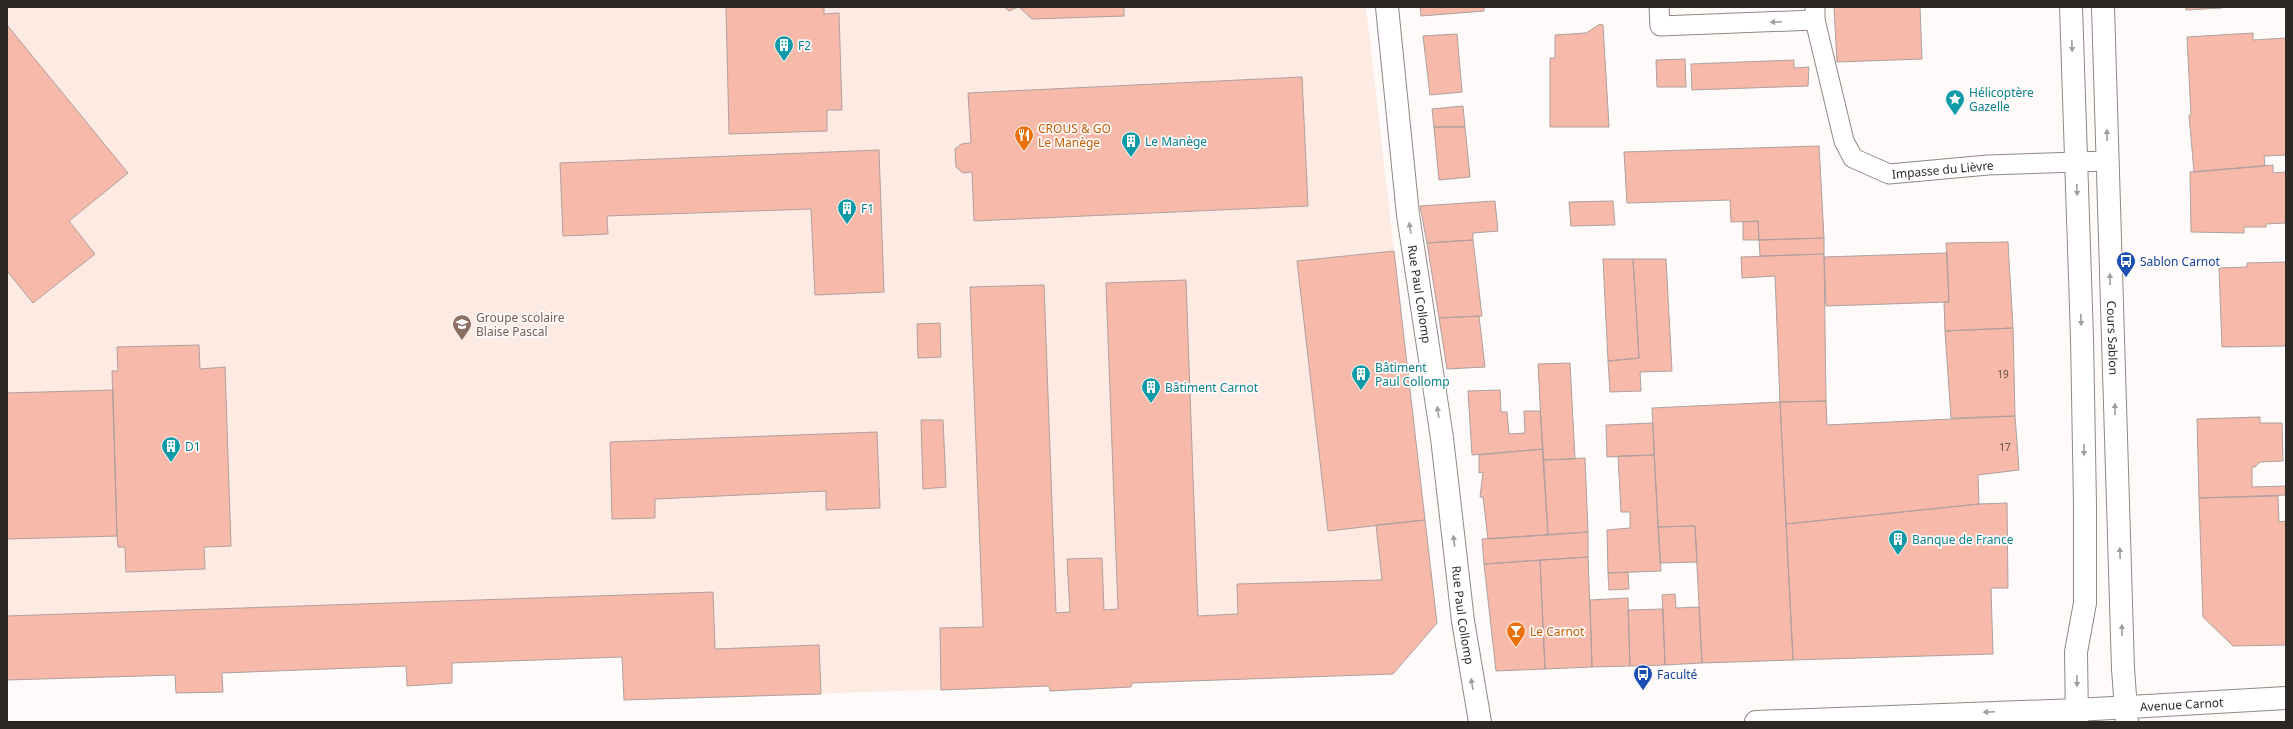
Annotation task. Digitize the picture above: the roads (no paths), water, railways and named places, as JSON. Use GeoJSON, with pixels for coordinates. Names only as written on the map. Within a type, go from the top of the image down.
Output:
{"type":"FeatureCollection","features":[{"type":"Feature","properties":{"kind":"main road","name":"Rue Paul Collomp"},"geometry":{"type":"LineString","coordinates":[[1387,7],[1408,215],[1442,438],[1463,621],[1480,722]]}},
{"type":"Feature","properties":{"kind":"main road"},"geometry":{"type":"LineString","coordinates":[[2071,7],[2085,504],[2084,603],[2076,652],[2077,716]]}},
{"type":"Feature","properties":{"kind":"main road","name":"Cours Sablon"},"geometry":{"type":"LineString","coordinates":[[2103,7],[2123,669],[2127,714]]}},
{"type":"Feature","properties":{"kind":"main road","name":"Avenue Carnot"},"geometry":{"type":"LineString","coordinates":[[1756,722],[2028,711],[2077,716],[2127,714],[2286,698]]}},
{"type":"Feature","properties":{"kind":"lane"},"geometry":{"type":"LineString","coordinates":[[1659,7],[1660,26],[1815,14]]}},
{"type":"Feature","properties":{"kind":"lane","name":"Impasse du Lièvre"},"geometry":{"type":"LineString","coordinates":[[1815,14],[1844,141],[1853,158],[1888,174],[1988,165],[2108,161]]}},
{"type":"Feature","properties":{"kind":"place","name":"F2"},"geometry":{"type":"Point","coordinates":[784,62]}},
{"type":"Feature","properties":{"kind":"place","name":"Hélicoptère Gazelle"},"geometry":{"type":"Point","coordinates":[1955,116]}},
{"type":"Feature","properties":{"kind":"place","name":"CROUS & GO Le Manège"},"geometry":{"type":"Point","coordinates":[1024,152]}},
{"type":"Feature","properties":{"kind":"place","name":"Le Manège"},"geometry":{"type":"Point","coordinates":[1131,158]}},
{"type":"Feature","properties":{"kind":"place","name":"F1"},"geometry":{"type":"Point","coordinates":[847,225]}},
{"type":"Feature","properties":{"kind":"place","name":"Sablon Carnot"},"geometry":{"type":"Point","coordinates":[2126,278]}},
{"type":"Feature","properties":{"kind":"place","name":"Groupe scolaire Blaise Pascal"},"geometry":{"type":"Point","coordinates":[462,341]}},
{"type":"Feature","properties":{"kind":"place","name":"Bâtiment Paul Collomp"},"geometry":{"type":"Point","coordinates":[1361,391]}},
{"type":"Feature","properties":{"kind":"place","name":"Bâtiment Carnot"},"geometry":{"type":"Point","coordinates":[1151,404]}},
{"type":"Feature","properties":{"kind":"place","name":"D1"},"geometry":{"type":"Point","coordinates":[171,463]}},
{"type":"Feature","properties":{"kind":"place","name":"Banque de France"},"geometry":{"type":"Point","coordinates":[1898,556]}},
{"type":"Feature","properties":{"kind":"place","name":"Le Carnot"},"geometry":{"type":"Point","coordinates":[1516,648]}},
{"type":"Feature","properties":{"kind":"place","name":"Faculté"},"geometry":{"type":"Point","coordinates":[1643,691]}}]}
